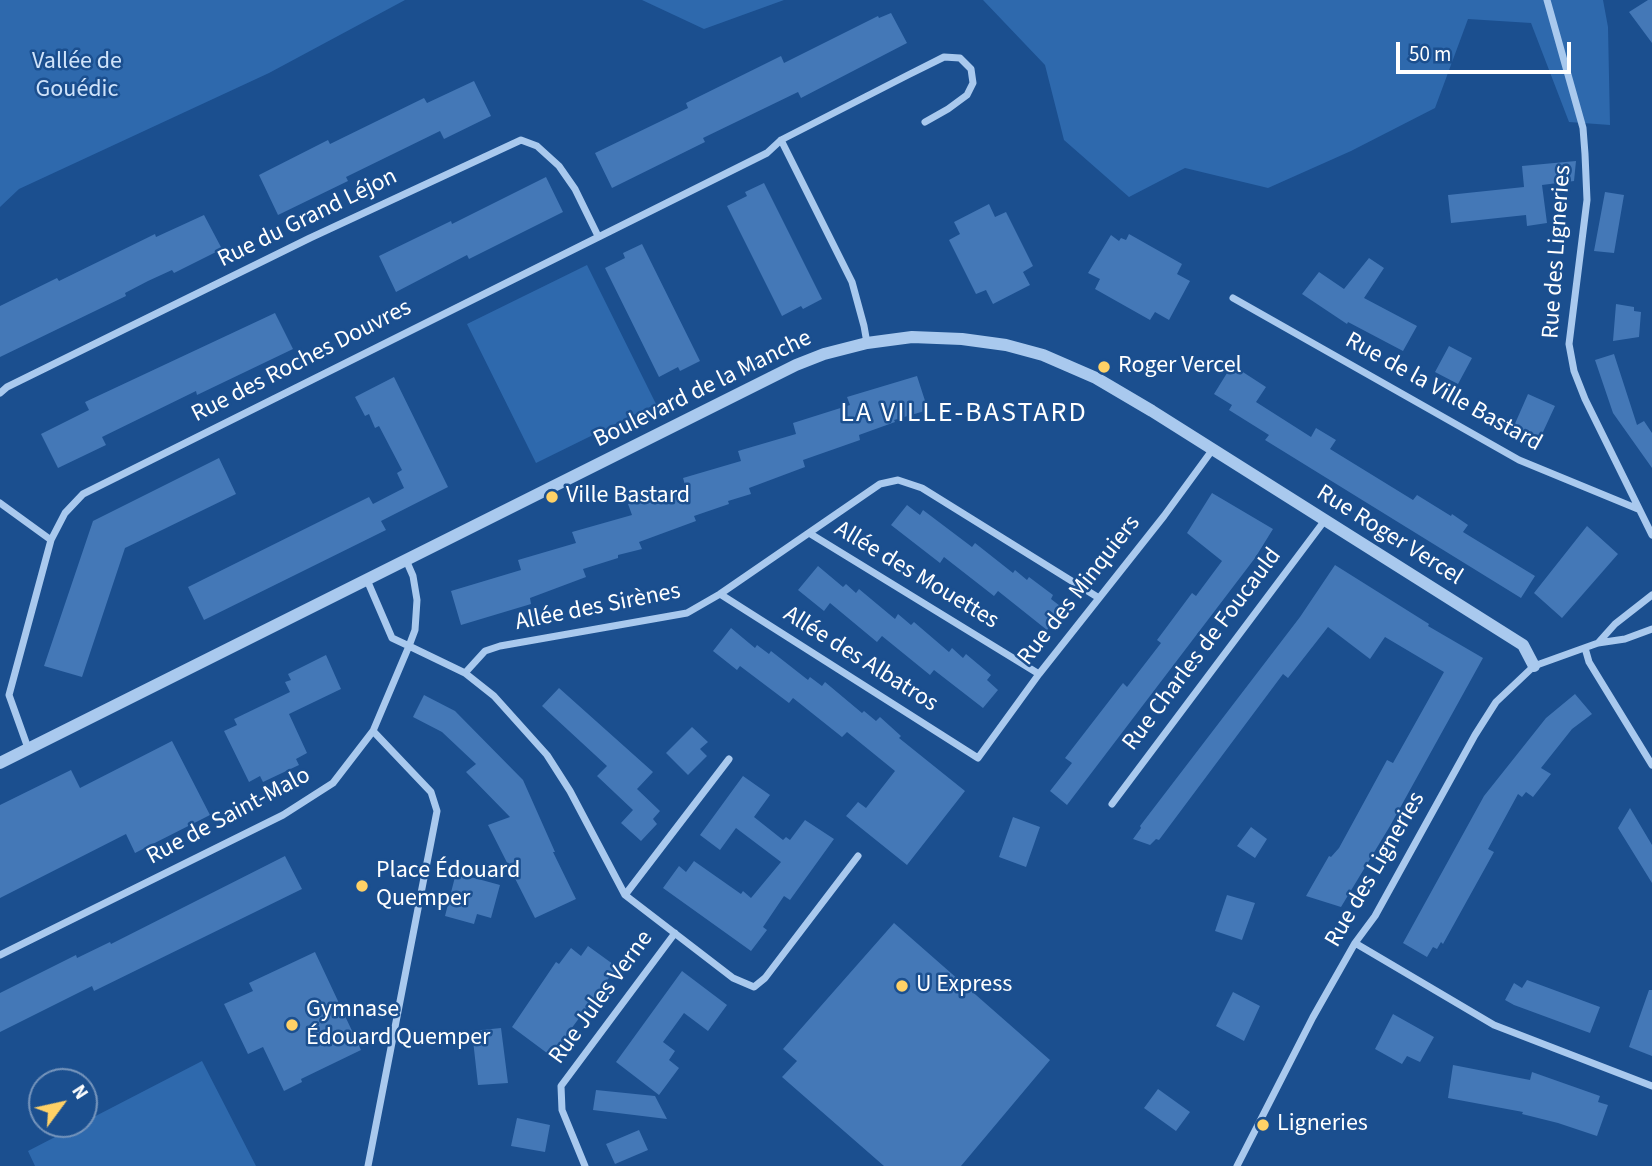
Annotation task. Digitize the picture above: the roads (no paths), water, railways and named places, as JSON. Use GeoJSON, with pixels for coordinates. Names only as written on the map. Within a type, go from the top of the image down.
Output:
{"type":"FeatureCollection","features":[{"type":"Feature","properties":{"kind":"street","name":"Rue des Ligneries"},"geometry":{"type":"LineString","coordinates":[[1547,0],[1583,128],[1585,154],[1587,200],[1569,344],[1574,370],[1585,399],[1652,535]]}},
{"type":"Feature","properties":{"kind":"street","name":"Rue des Roches Douvres"},"geometry":{"type":"LineString","coordinates":[[28,748],[9,695],[51,540],[65,513],[83,494],[767,153],[781,140],[944,57],[960,58],[971,69],[974,83],[967,95],[925,122]]}},
{"type":"Feature","properties":{"kind":"street","name":"Rue du Grand Léjon"},"geometry":{"type":"LineString","coordinates":[[0,393],[6,387],[310,238],[520,140],[537,146],[559,166],[575,189],[598,236]]}},
{"type":"Feature","properties":{"kind":"street"},"geometry":{"type":"LineString","coordinates":[[781,140],[852,282],[867,343]]}},
{"type":"Feature","properties":{"kind":"street","name":"Rue de la Ville Bastard"},"geometry":{"type":"LineString","coordinates":[[1233,298],[1520,460],[1639,509]]}},
{"type":"Feature","properties":{"kind":"street","name":"Boulevard de la Manche"},"geometry":{"type":"LineString","coordinates":[[0,763],[796,365],[824,354],[867,343],[912,337],[962,339],[1006,345],[1043,355],[1096,378],[1213,449]]}},
{"type":"Feature","properties":{"kind":"street","name":"Rue Roger Vercel"},"geometry":{"type":"LineString","coordinates":[[1213,449],[1523,645],[1534,666]]}},
{"type":"Feature","properties":{"kind":"street","name":"Rue des Minquiers"},"geometry":{"type":"LineString","coordinates":[[978,758],[1039,674],[1164,516],[1213,449]]}},
{"type":"Feature","properties":{"kind":"street","name":"Allée des Sirènes"},"geometry":{"type":"LineString","coordinates":[[466,673],[485,651],[687,613],[720,594],[880,484],[898,480],[922,488],[1099,598]]}},
{"type":"Feature","properties":{"kind":"street"},"geometry":{"type":"LineString","coordinates":[[0,503],[51,540]]}},
{"type":"Feature","properties":{"kind":"street","name":"Rue Charles de Foucauld"},"geometry":{"type":"LineString","coordinates":[[1112,804],[1325,520]]}},
{"type":"Feature","properties":{"kind":"street","name":"Allée des Mouettes"},"geometry":{"type":"LineString","coordinates":[[809,533],[1039,674]]}},
{"type":"Feature","properties":{"kind":"street","name":"Rue de Saint-Malo"},"geometry":{"type":"LineString","coordinates":[[0,955],[283,815],[333,783],[373,732],[415,631],[417,600],[413,576],[406,560]]}},
{"type":"Feature","properties":{"kind":"street"},"geometry":{"type":"LineString","coordinates":[[367,580],[392,638],[466,673],[494,696],[547,755],[570,791],[625,895],[733,978],[754,987],[765,978],[858,856]]}},
{"type":"Feature","properties":{"kind":"street","name":"Allée des Albatros"},"geometry":{"type":"LineString","coordinates":[[720,594],[978,758]]}},
{"type":"Feature","properties":{"kind":"street","name":"Rue des Ligneries"},"geometry":{"type":"LineString","coordinates":[[1598,643],[1615,624],[1652,595]]}},
{"type":"Feature","properties":{"kind":"street","name":"Rue des Ligneries"},"geometry":{"type":"LineString","coordinates":[[1237,1166],[1313,1017],[1355,943],[1375,916],[1496,702],[1534,666],[1598,643],[1625,639],[1652,629]]}},
{"type":"Feature","properties":{"kind":"street"},"geometry":{"type":"LineString","coordinates":[[1585,648],[1589,662],[1652,765]]}},
{"type":"Feature","properties":{"kind":"street"},"geometry":{"type":"LineString","coordinates":[[368,1166],[436,811],[431,792],[373,732]]}},
{"type":"Feature","properties":{"kind":"street"},"geometry":{"type":"LineString","coordinates":[[625,895],[729,759]]}},
{"type":"Feature","properties":{"kind":"street","name":"Rue Jules Verne"},"geometry":{"type":"LineString","coordinates":[[585,1166],[562,1110],[561,1086],[675,933]]}},
{"type":"Feature","properties":{"kind":"street"},"geometry":{"type":"LineString","coordinates":[[1355,943],[1494,1025],[1652,1086]]}},
{"type":"Feature","properties":{"kind":"place","name":"Roger Vercel"},"geometry":{"type":"Point","coordinates":[1104,367]}},
{"type":"Feature","properties":{"kind":"place","name":"Ville Bastard"},"geometry":{"type":"Point","coordinates":[552,497]}},
{"type":"Feature","properties":{"kind":"place","name":"Place Édouard Quemper"},"geometry":{"type":"Point","coordinates":[362,886]}},
{"type":"Feature","properties":{"kind":"place","name":"U Express"},"geometry":{"type":"Point","coordinates":[902,986]}},
{"type":"Feature","properties":{"kind":"place","name":"Gymnase Édouard Quemper"},"geometry":{"type":"Point","coordinates":[292,1025]}},
{"type":"Feature","properties":{"kind":"place","name":"Ligneries"},"geometry":{"type":"Point","coordinates":[1263,1125]}},
{"type":"Feature","properties":{"kind":"district","name":"LA VILLE-BASTARD"},"geometry":{"type":"Point","coordinates":[964,415]}},
{"type":"Feature","properties":{"kind":"park label","name":"Vallée de Gouédic"},"geometry":{"type":"Point","coordinates":[77,77]}}]}
